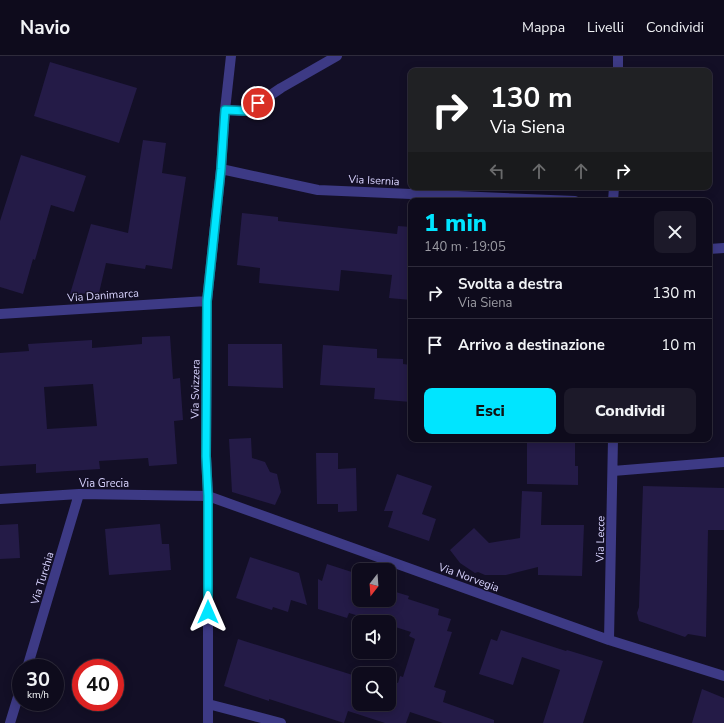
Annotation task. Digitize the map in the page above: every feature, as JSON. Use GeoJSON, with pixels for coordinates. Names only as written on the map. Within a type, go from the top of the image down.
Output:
{"type":"FeatureCollection","features":[{"type":"Feature","properties":{"kind":"street","name":"Via Svizzera"},"geometry":{"type":"LineString","coordinates":[[208,723],[208,496],[206,456],[207,301],[231,56]]}},
{"type":"Feature","properties":{"kind":"street"},"geometry":{"type":"LineString","coordinates":[[225,110],[247,111],[280,88],[337,56]]}},
{"type":"Feature","properties":{"kind":"street"},"geometry":{"type":"LineString","coordinates":[[618,56],[618,68]]}},
{"type":"Feature","properties":{"kind":"street","name":"Via Isernia"},"geometry":{"type":"LineString","coordinates":[[221,169],[318,190],[505,198]]}},
{"type":"Feature","properties":{"kind":"street"},"geometry":{"type":"LineString","coordinates":[[712,249],[724,248]]}},
{"type":"Feature","properties":{"kind":"street","name":"Via Danimarca"},"geometry":{"type":"LineString","coordinates":[[0,314],[207,301]]}},
{"type":"Feature","properties":{"kind":"street","name":"Via Lecce"},"geometry":{"type":"LineString","coordinates":[[609,640],[614,442]]}},
{"type":"Feature","properties":{"kind":"street"},"geometry":{"type":"LineString","coordinates":[[613,471],[724,462]]}},
{"type":"Feature","properties":{"kind":"street","name":"Via Grecia"},"geometry":{"type":"LineString","coordinates":[[0,499],[79,494],[208,496]]}},
{"type":"Feature","properties":{"kind":"street","name":"Via Turchia"},"geometry":{"type":"LineString","coordinates":[[30,659],[79,494]]}},
{"type":"Feature","properties":{"kind":"street","name":"Via Norvegia"},"geometry":{"type":"LineString","coordinates":[[208,496],[609,640],[724,676]]}},
{"type":"Feature","properties":{"kind":"street"},"geometry":{"type":"LineString","coordinates":[[208,704],[281,723]]}},
{"type":"Feature","properties":{"kind":"street"},"geometry":{"type":"LineString","coordinates":[[10,723],[14,711]]}},
{"type":"Feature","properties":{"kind":"building"},"geometry":{"type":"Polygon","coordinates":[[[50,62],[137,88],[119,143],[34,116],[50,62]]]}},
{"type":"Feature","properties":{"kind":"building"},"geometry":{"type":"Polygon","coordinates":[[[143,140],[166,143],[162,173],[186,177],[172,269],[146,265],[145,269],[106,263],[99,293],[70,294],[91,224],[128,233],[143,140]]]}},
{"type":"Feature","properties":{"kind":"building"},"geometry":{"type":"Polygon","coordinates":[[[21,155],[86,176],[74,212],[51,205],[35,260],[33,259],[23,294],[0,287],[0,221],[21,155]]]}},
{"type":"Feature","properties":{"kind":"building"},"geometry":{"type":"Polygon","coordinates":[[[242,213],[278,217],[278,221],[397,234],[398,226],[408,227],[408,300],[389,298],[392,275],[341,270],[339,291],[259,283],[260,268],[237,265],[242,213]]]}},
{"type":"Feature","properties":{"kind":"building"},"geometry":{"type":"Polygon","coordinates":[[[170,336],[173,379],[180,378],[183,420],[174,421],[177,464],[149,466],[148,458],[99,461],[100,469],[36,473],[36,464],[0,466],[0,353],[29,351],[28,344],[92,340],[92,348],[142,344],[142,337],[170,336]],[[93,384],[44,387],[47,429],[97,426],[93,384]]]}},
{"type":"Feature","properties":{"kind":"building"},"geometry":{"type":"Polygon","coordinates":[[[228,344],[282,344],[283,388],[228,386],[228,344]]]}},
{"type":"Feature","properties":{"kind":"building"},"geometry":{"type":"Polygon","coordinates":[[[323,345],[377,349],[377,358],[403,359],[403,364],[408,365],[408,402],[374,399],[375,388],[320,385],[323,345]]]}},
{"type":"Feature","properties":{"kind":"building"},"geometry":{"type":"Polygon","coordinates":[[[251,438],[252,458],[265,462],[270,472],[277,474],[281,492],[275,505],[232,492],[229,439],[251,438]]]}},
{"type":"Feature","properties":{"kind":"building"},"geometry":{"type":"Polygon","coordinates":[[[527,442],[575,442],[575,466],[578,466],[578,485],[527,484],[527,442]]]}},
{"type":"Feature","properties":{"kind":"building"},"geometry":{"type":"Polygon","coordinates":[[[316,453],[338,453],[338,469],[356,468],[357,511],[338,512],[338,504],[317,504],[316,453]]]}},
{"type":"Feature","properties":{"kind":"building"},"geometry":{"type":"Polygon","coordinates":[[[397,474],[432,486],[422,514],[436,519],[429,541],[388,527],[393,511],[384,511],[397,474]]]}},
{"type":"Feature","properties":{"kind":"building"},"geometry":{"type":"Polygon","coordinates":[[[643,486],[724,488],[724,530],[708,530],[706,637],[688,634],[685,637],[639,621],[637,613],[639,607],[643,486]]]}},
{"type":"Feature","properties":{"kind":"building"},"geometry":{"type":"Polygon","coordinates":[[[522,491],[542,492],[541,525],[584,525],[582,576],[538,575],[538,567],[506,575],[485,575],[478,572],[475,573],[460,563],[450,550],[474,528],[489,543],[520,538],[522,491]]]}},
{"type":"Feature","properties":{"kind":"building"},"geometry":{"type":"Polygon","coordinates":[[[18,524],[20,558],[0,559],[0,525],[18,524]]]}},
{"type":"Feature","properties":{"kind":"building"},"geometry":{"type":"Polygon","coordinates":[[[160,524],[162,544],[169,544],[171,570],[109,575],[105,529],[160,524]]]}},
{"type":"Feature","properties":{"kind":"building"},"geometry":{"type":"Polygon","coordinates":[[[250,557],[299,573],[307,605],[291,600],[288,612],[273,607],[272,610],[236,598],[250,557]]]}},
{"type":"Feature","properties":{"kind":"building"},"geometry":{"type":"Polygon","coordinates":[[[327,564],[352,572],[352,607],[396,607],[396,592],[409,596],[408,599],[439,609],[438,615],[451,619],[447,631],[452,632],[434,687],[446,691],[443,702],[494,720],[494,723],[443,723],[410,712],[406,723],[385,723],[348,711],[344,723],[224,686],[238,639],[352,675],[352,711],[396,711],[396,682],[398,683],[400,676],[403,677],[415,639],[409,636],[411,632],[396,627],[396,615],[356,615],[349,613],[347,618],[318,609],[318,579],[322,581],[327,564]]]}},
{"type":"Feature","properties":{"kind":"building"},"geometry":{"type":"Polygon","coordinates":[[[501,630],[603,661],[583,723],[543,723],[560,670],[522,657],[513,685],[479,674],[491,639],[497,641],[501,630]]]}},
{"type":"Feature","properties":{"kind":"building"},"geometry":{"type":"Polygon","coordinates":[[[702,689],[724,698],[724,723],[692,723],[702,689]]]}},
{"type":"Feature","properties":{"kind":"route"},"geometry":{"type":"LineString","coordinates":[[208,612],[208,496],[206,456],[207,301],[221,169],[225,110],[247,111],[258,103]]}}]}
